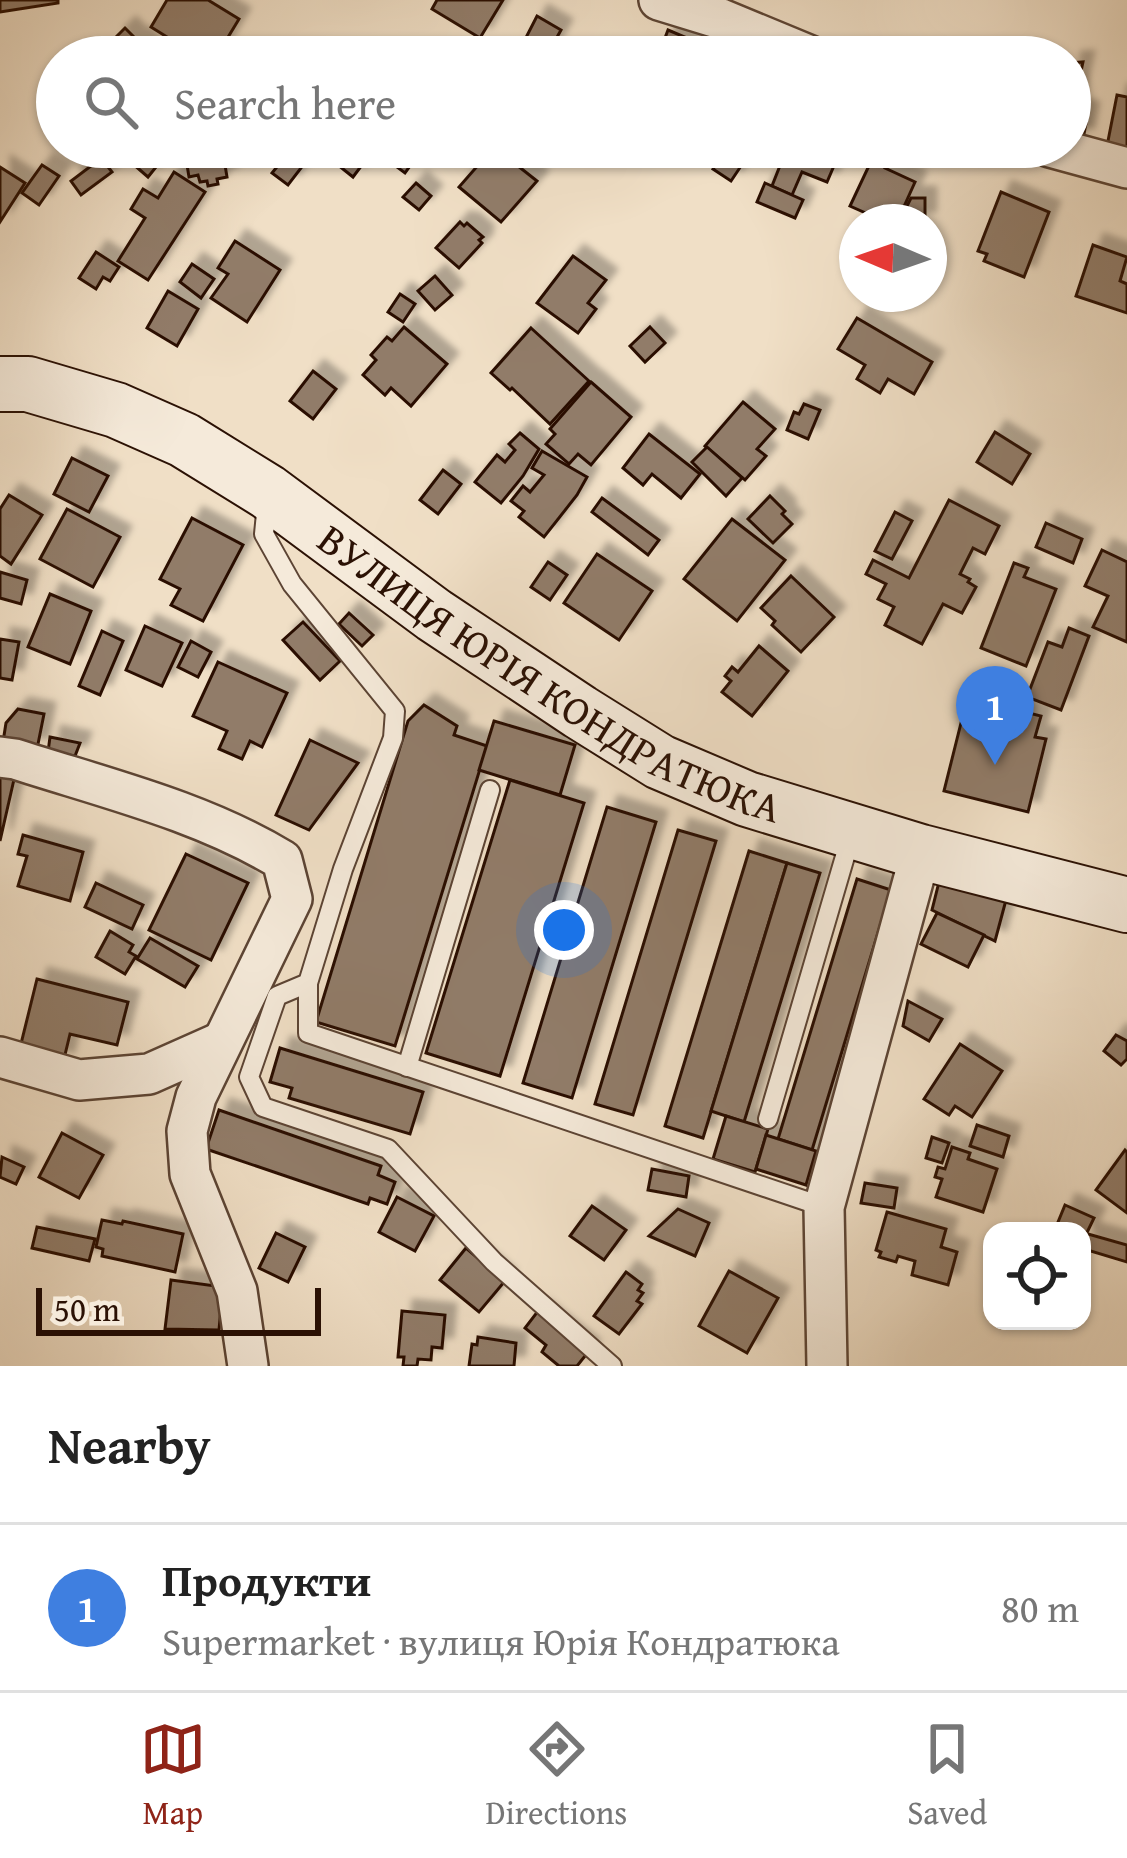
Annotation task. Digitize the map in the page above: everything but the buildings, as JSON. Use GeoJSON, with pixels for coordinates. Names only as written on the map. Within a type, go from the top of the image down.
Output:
{"type":"FeatureCollection","features":[{"type":"Feature","properties":{"kind":"street"},"geometry":{"type":"LineString","coordinates":[[659,0],[762,36]]}},
{"type":"Feature","properties":{"kind":"street"},"geometry":{"type":"LineString","coordinates":[[1091,158],[1127,168]]}},
{"type":"Feature","properties":{"kind":"street","name":"ВУЛИЦЯ ЮРІЯ КОНДРАТЮКА"},"geometry":{"type":"LineString","coordinates":[[0,384],[28,385],[116,410],[184,440],[268,492],[434,615],[660,762],[747,799],[921,852],[1127,904]]}},
{"type":"Feature","properties":{"kind":"street"},"geometry":{"type":"LineString","coordinates":[[0,757],[190,816],[247,839],[282,860],[292,899],[196,1097],[187,1131],[190,1174],[237,1291],[248,1366]]}},
{"type":"Feature","properties":{"kind":"street"},"geometry":{"type":"LineString","coordinates":[[826,1366],[824,1207],[921,852]]}},
{"type":"Feature","properties":{"kind":"street"},"geometry":{"type":"LineString","coordinates":[[0,1057],[79,1080],[149,1074],[221,1042]]}},
{"type":"Feature","properties":{"kind":"lane"},"geometry":{"type":"LineString","coordinates":[[268,492],[264,534],[292,584],[395,711],[393,738],[344,868],[308,983],[308,1033],[824,1207]]}},
{"type":"Feature","properties":{"kind":"lane"},"geometry":{"type":"LineString","coordinates":[[407,1066],[490,790]]}},
{"type":"Feature","properties":{"kind":"lane"},"geometry":{"type":"LineString","coordinates":[[768,1119],[852,831]]}},
{"type":"Feature","properties":{"kind":"lane"},"geometry":{"type":"LineString","coordinates":[[308,983],[277,996],[249,1077],[263,1107],[388,1149],[494,1262],[612,1366]]}},
{"type":"Feature","properties":{"kind":"place","name":"Продукти"},"geometry":{"type":"Point","coordinates":[995,765]}}]}
